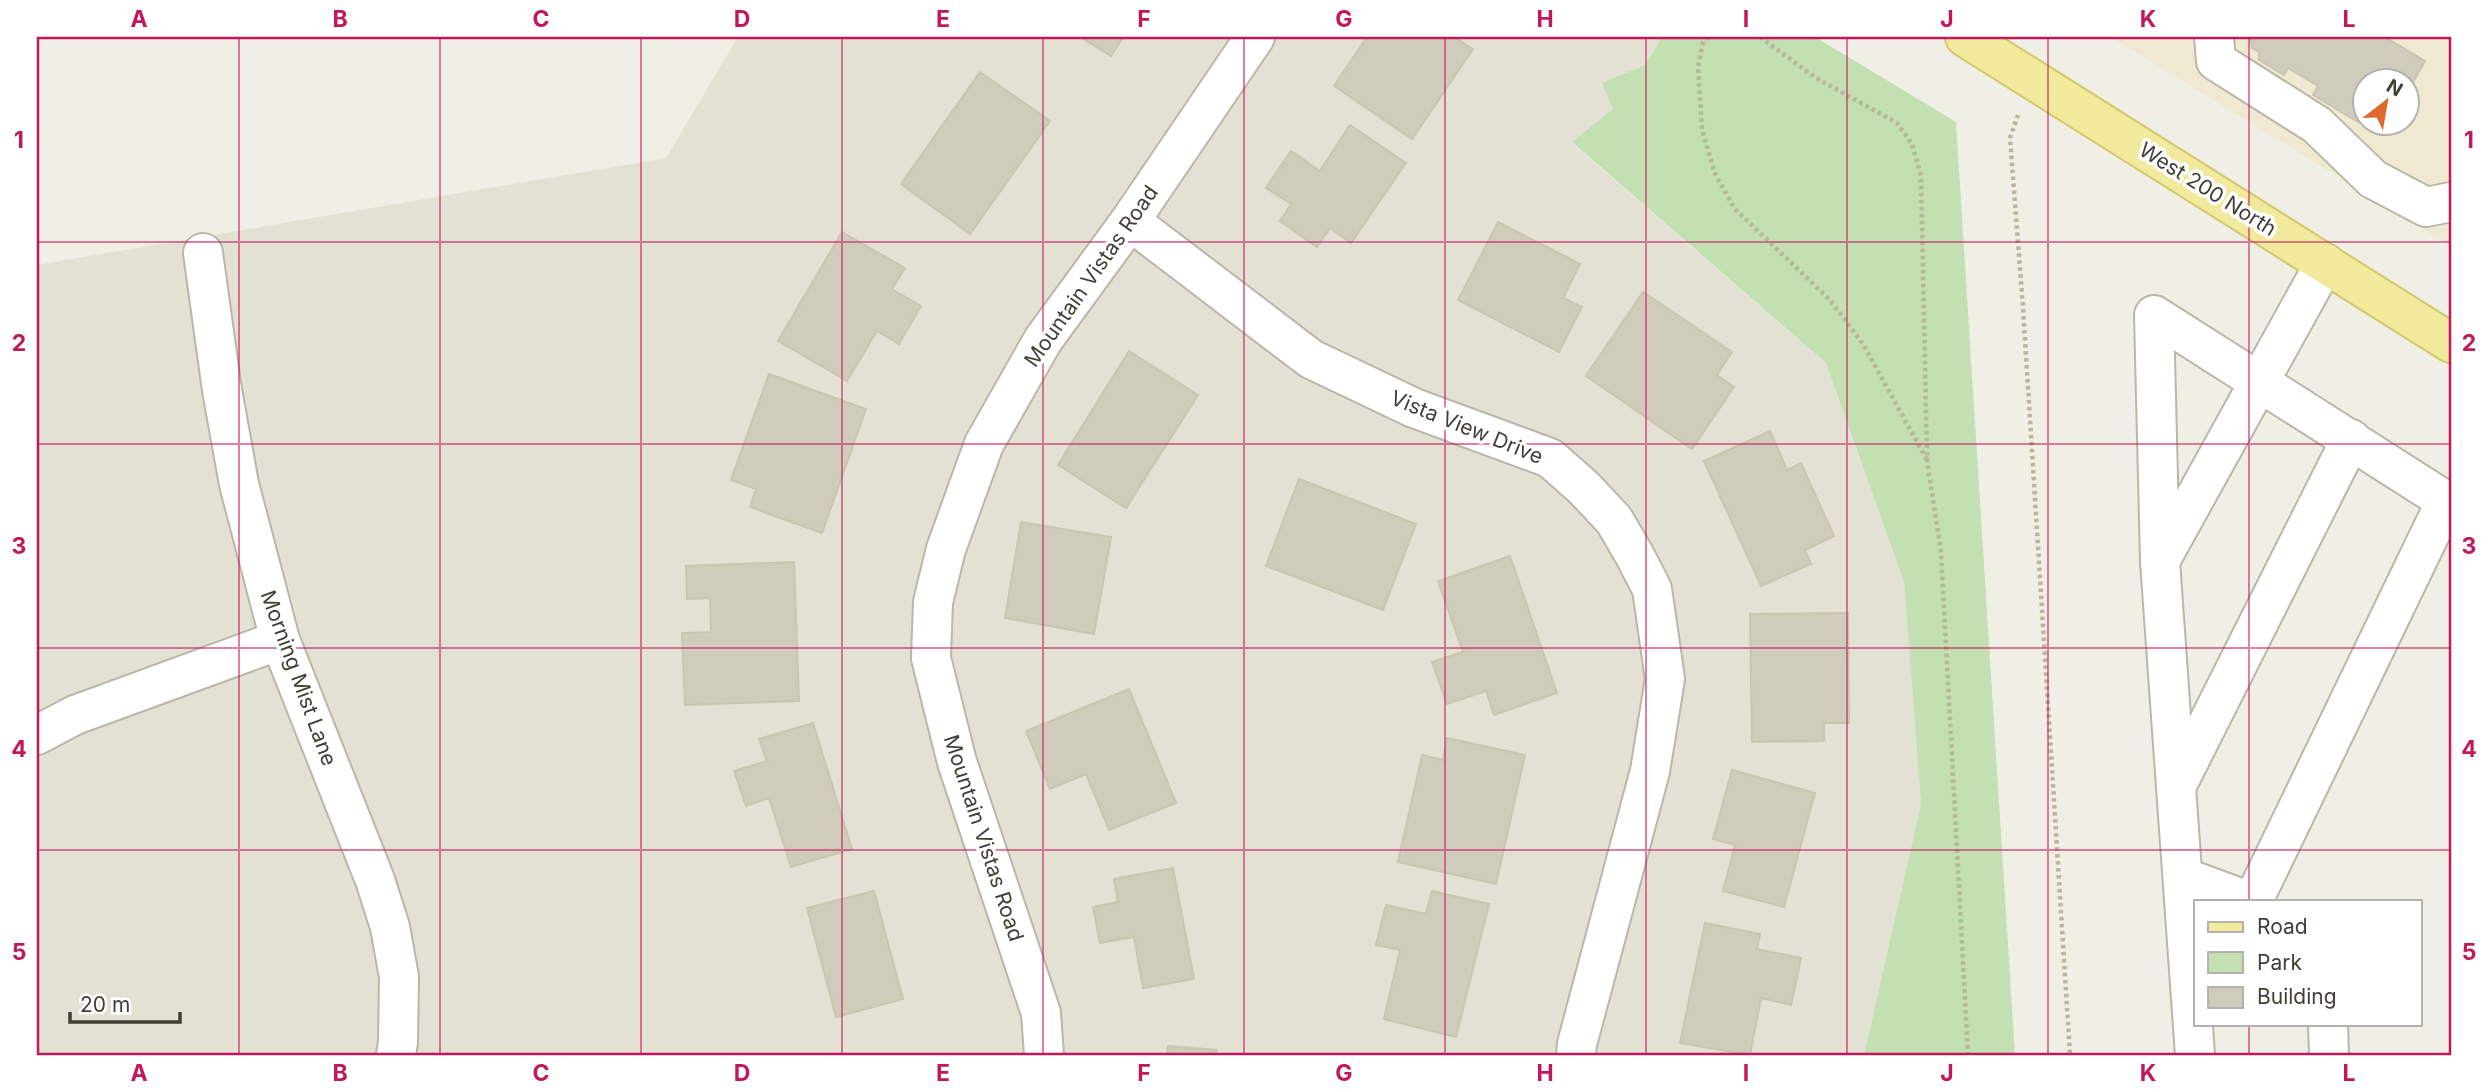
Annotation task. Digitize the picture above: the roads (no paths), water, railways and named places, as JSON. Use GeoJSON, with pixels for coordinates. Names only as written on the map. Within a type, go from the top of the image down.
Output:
{"type":"FeatureCollection","features":[{"type":"Feature","properties":{"kind":"main road","name":"West 200 North"},"geometry":{"type":"LineString","coordinates":[[1965,37],[2451,342]]}},
{"type":"Feature","properties":{"kind":"street","name":"Mountain Vistas Road"},"geometry":{"type":"LineString","coordinates":[[1044,1055],[1041,1013],[957,762],[931,658],[933,602],[946,549],[984,444],[1043,340],[1130,221],[1255,37]]}},
{"type":"Feature","properties":{"kind":"street"},"geometry":{"type":"LineString","coordinates":[[2214,37],[2216,61],[2317,125],[2373,179],[2426,207],[2451,202]]}},
{"type":"Feature","properties":{"kind":"street","name":"Vista View Drive"},"geometry":{"type":"LineString","coordinates":[[1130,221],[1311,359],[1414,408],[1550,458],[1584,488],[1614,520],[1635,556],[1652,589],[1665,678],[1650,771],[1580,1031],[1576,1055]]}},
{"type":"Feature","properties":{"kind":"street","name":"Morning Mist Lane"},"geometry":{"type":"LineString","coordinates":[[203,253],[222,390],[239,484],[280,639],[375,880],[390,927],[399,977],[396,1055]]}},
{"type":"Feature","properties":{"kind":"street"},"geometry":{"type":"LineString","coordinates":[[2160,561],[2325,263]]}},
{"type":"Feature","properties":{"kind":"street"},"geometry":{"type":"LineString","coordinates":[[2195,1055],[2160,561],[2154,315],[2449,502],[2251,900]]}},
{"type":"Feature","properties":{"kind":"street"},"geometry":{"type":"LineString","coordinates":[[2176,787],[2351,439]]}},
{"type":"Feature","properties":{"kind":"street"},"geometry":{"type":"LineString","coordinates":[[37,735],[75,715],[280,639]]}},
{"type":"Feature","properties":{"kind":"street"},"geometry":{"type":"LineString","coordinates":[[2183,877],[2248,900]]}},
{"type":"Feature","properties":{"kind":"street"},"geometry":{"type":"LineString","coordinates":[[2328,1026],[2329,1055]]}}]}
